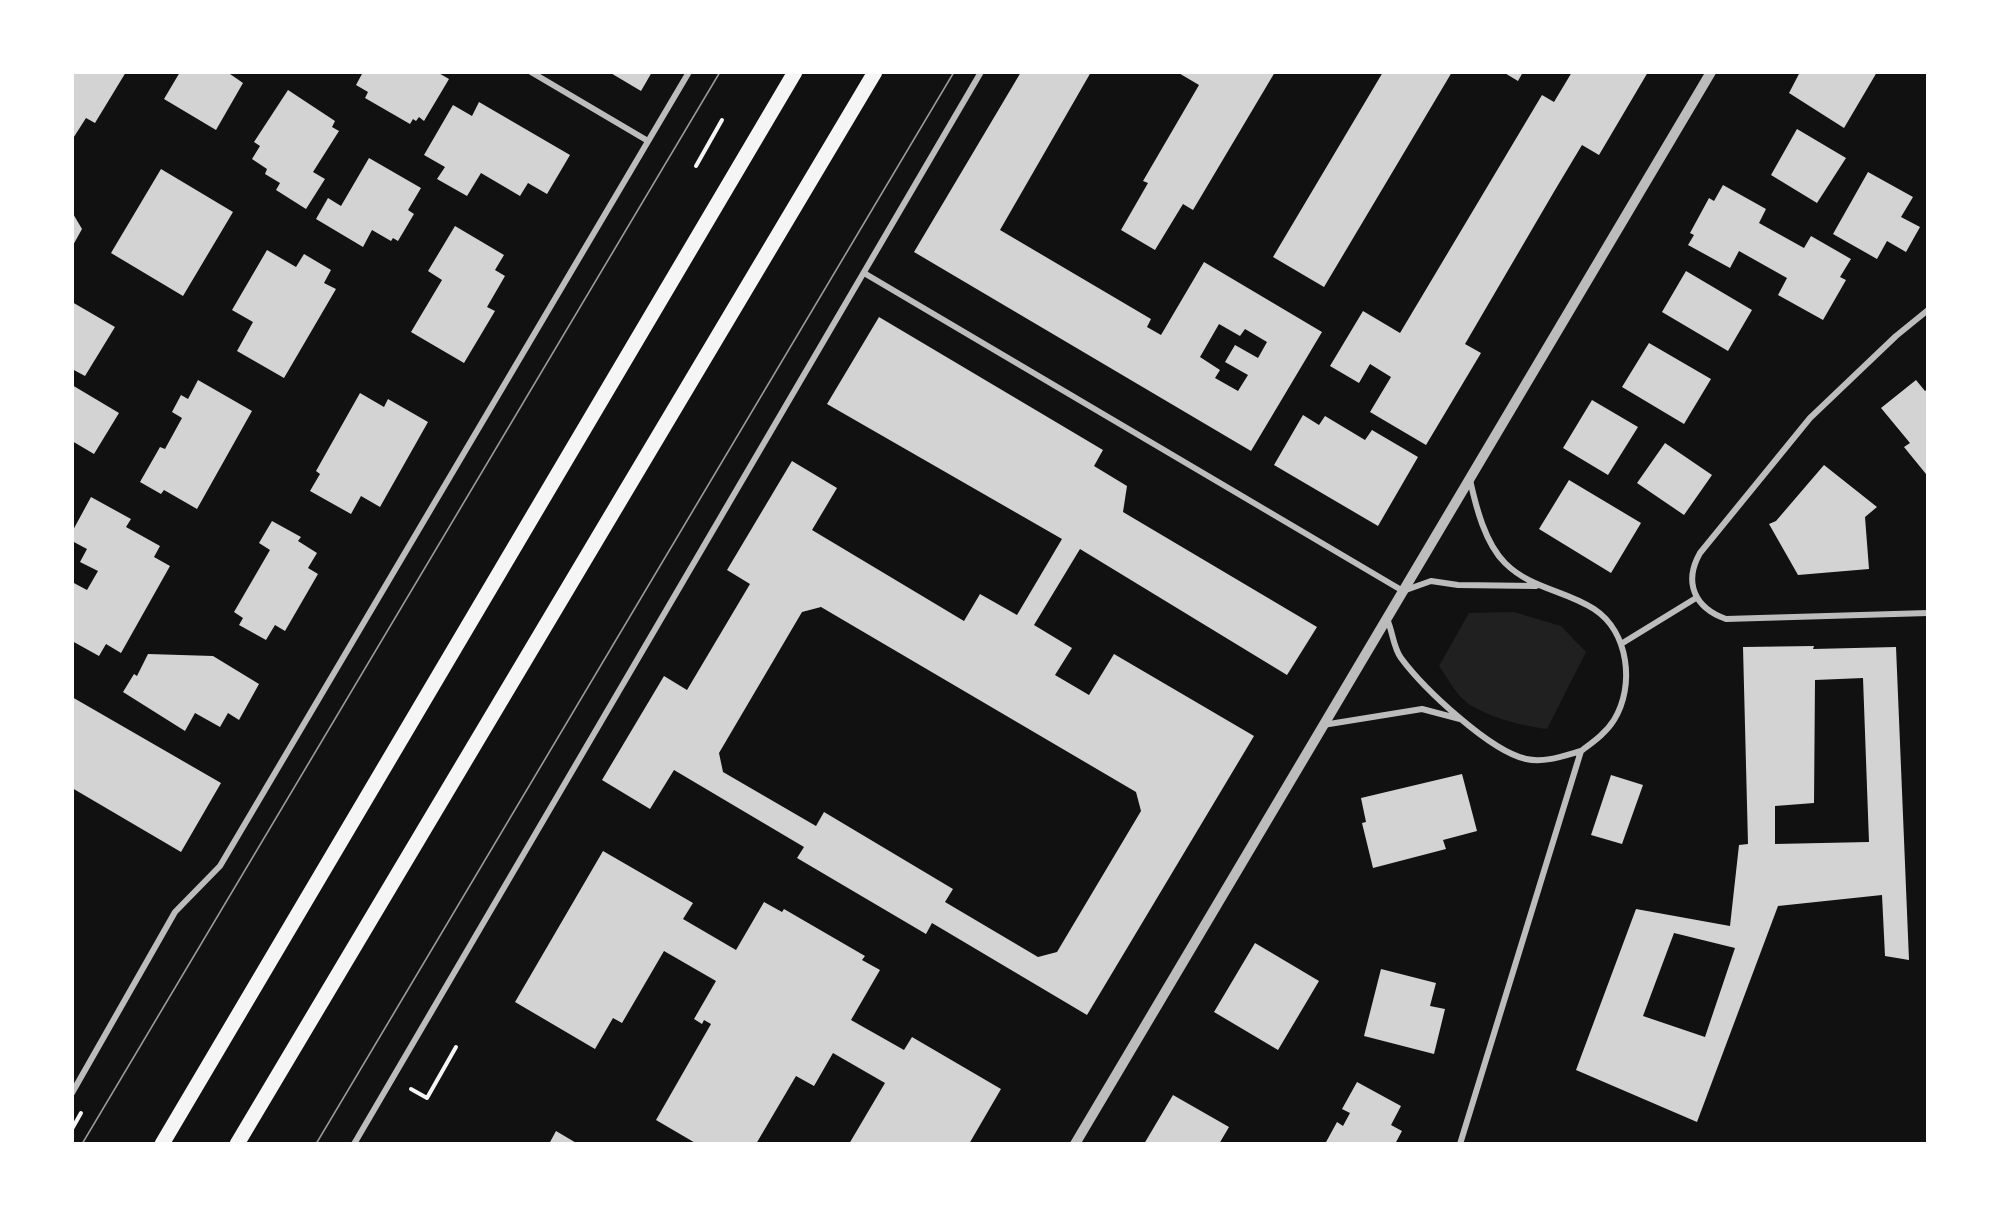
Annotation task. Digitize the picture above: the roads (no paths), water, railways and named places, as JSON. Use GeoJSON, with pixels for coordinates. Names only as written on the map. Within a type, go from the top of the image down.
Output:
{"type":"FeatureCollection","features":[{"type":"Feature","properties":{"kind":"main road"},"geometry":{"type":"LineString","coordinates":[[162,1144],[795,72]]}},
{"type":"Feature","properties":{"kind":"main road"},"geometry":{"type":"LineString","coordinates":[[237,1144],[875,72]]}},
{"type":"Feature","properties":{"kind":"street"},"geometry":{"type":"LineString","coordinates":[[531,72],[648,141]]}},
{"type":"Feature","properties":{"kind":"street"},"geometry":{"type":"LineString","coordinates":[[72,1093],[175,912],[220,866],[689,72]]}},
{"type":"Feature","properties":{"kind":"street"},"geometry":{"type":"LineString","coordinates":[[354,1144],[981,72]]}},
{"type":"Feature","properties":{"kind":"street"},"geometry":{"type":"LineString","coordinates":[[1075,1144],[1711,72]]}},
{"type":"Feature","properties":{"kind":"street"},"geometry":{"type":"LineString","coordinates":[[864,273],[1403,591]]}},
{"type":"Feature","properties":{"kind":"street"},"geometry":{"type":"LineString","coordinates":[[1928,310],[1896,336],[1810,418],[1758,478],[1694,564],[1691,576],[1696,598],[1704,608],[1726,619],[1928,613]]}},
{"type":"Feature","properties":{"kind":"street"},"geometry":{"type":"LineString","coordinates":[[1387,619],[1400,657],[1463,721],[1507,753],[1529,759],[1555,759],[1581,751],[1599,737],[1614,720],[1624,696],[1626,669],[1621,644],[1615,631],[1595,609],[1537,586],[1515,573],[1503,561],[1475,506],[1470,479]]}},
{"type":"Feature","properties":{"kind":"street"},"geometry":{"type":"LineString","coordinates":[[1403,591],[1431,581],[1458,585],[1537,586]]}},
{"type":"Feature","properties":{"kind":"street"},"geometry":{"type":"LineString","coordinates":[[1621,644],[1696,598]]}},
{"type":"Feature","properties":{"kind":"street"},"geometry":{"type":"LineString","coordinates":[[1323,726],[1422,709],[1463,721]]}},
{"type":"Feature","properties":{"kind":"street"},"geometry":{"type":"LineString","coordinates":[[1461,1144],[1581,751]]}},
{"type":"Feature","properties":{"kind":"tram line"},"geometry":{"type":"LineString","coordinates":[[82,1144],[720,72]]}},
{"type":"Feature","properties":{"kind":"tram line"},"geometry":{"type":"LineString","coordinates":[[316,1144],[954,72]]}}]}
